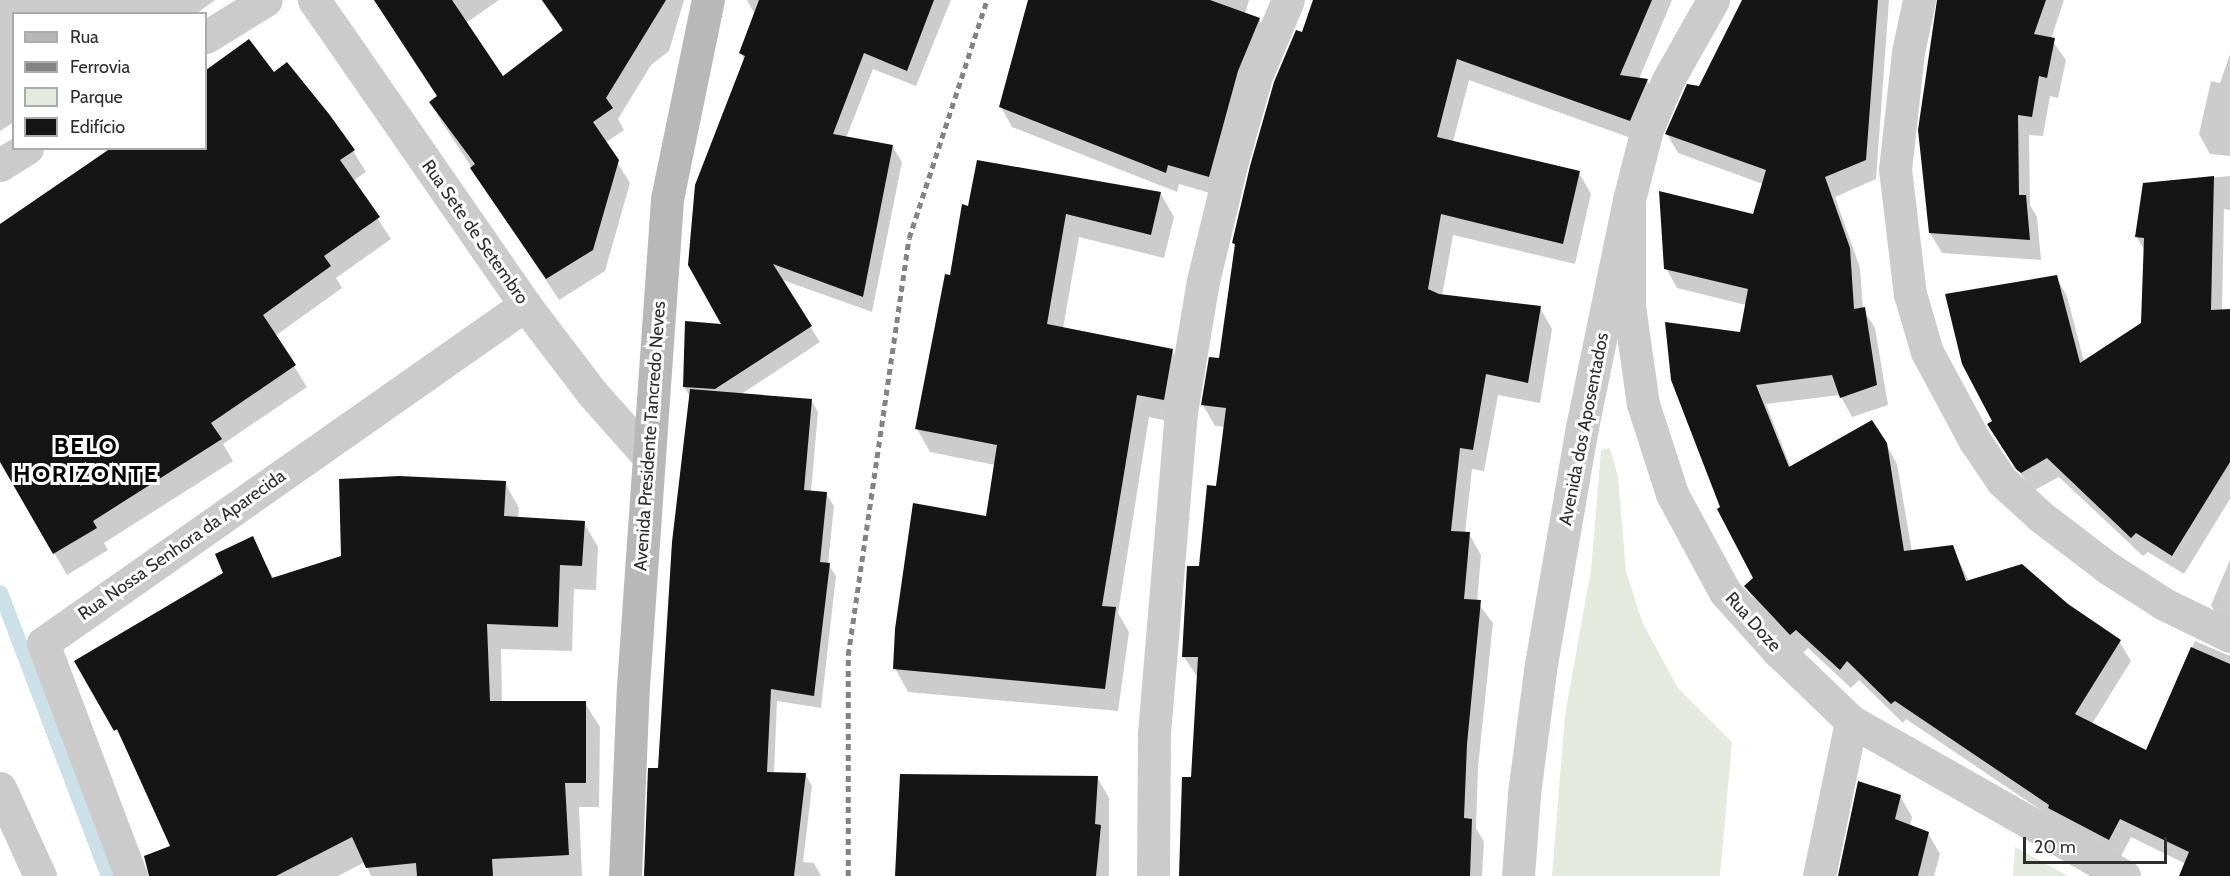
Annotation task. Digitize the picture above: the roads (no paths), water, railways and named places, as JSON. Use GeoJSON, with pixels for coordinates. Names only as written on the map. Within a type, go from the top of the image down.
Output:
{"type":"FeatureCollection","features":[{"type":"Feature","properties":{"kind":"street"},"geometry":{"type":"LineString","coordinates":[[207,36],[266,0]]}},
{"type":"Feature","properties":{"kind":"street","name":"Rua Sete de Setembro"},"geometry":{"type":"LineString","coordinates":[[314,0],[525,305],[592,393],[648,456]]}},
{"type":"Feature","properties":{"kind":"street","name":"Avenida Presidente Tancredo Neves"},"geometry":{"type":"LineString","coordinates":[[625,876],[648,456],[667,199],[708,0]]}},
{"type":"Feature","properties":{"kind":"street"},"geometry":{"type":"LineString","coordinates":[[1153,876],[1154,733],[1180,412],[1203,281],[1232,161],[1256,76],[1288,0]]}},
{"type":"Feature","properties":{"kind":"street","name":"Avenida dos Aposentados"},"geometry":{"type":"LineString","coordinates":[[1518,876],[1524,794],[1540,670],[1582,427],[1629,200],[1647,129],[1668,80],[1713,0]]}},
{"type":"Feature","properties":{"kind":"street"},"geometry":{"type":"LineString","coordinates":[[1919,0],[1908,52],[1895,169],[1911,294],[1927,352],[1975,441],[2002,481],[2040,516],[2108,568],[2164,604],[2230,636]]}},
{"type":"Feature","properties":{"kind":"street"},"geometry":{"type":"LineString","coordinates":[[0,165],[24,150]]}},
{"type":"Feature","properties":{"kind":"street","name":"Rua Doze"},"geometry":{"type":"LineString","coordinates":[[1629,200],[1629,306],[1635,363],[1655,450],[1672,494],[1725,592],[1777,650],[1851,721],[2124,876]]}},
{"type":"Feature","properties":{"kind":"street","name":"Rua Nossa Senhora da Aparecida"},"geometry":{"type":"LineString","coordinates":[[131,876],[43,643],[525,305]]}},
{"type":"Feature","properties":{"kind":"street"},"geometry":{"type":"LineString","coordinates":[[1819,876],[1851,721]]}},
{"type":"Feature","properties":{"kind":"street"},"geometry":{"type":"LineString","coordinates":[[0,788],[40,876]]}},
{"type":"Feature","properties":{"kind":"waterway"},"geometry":{"type":"LineString","coordinates":[[0,592],[108,876]]}},
{"type":"Feature","properties":{"kind":"railway"},"geometry":{"type":"LineString","coordinates":[[848,876],[848,655],[909,238],[987,0]]}},
{"type":"Feature","properties":{"kind":"district","name":"BELO HORIZONTE"},"geometry":{"type":"Point","coordinates":[86,460]}}]}
